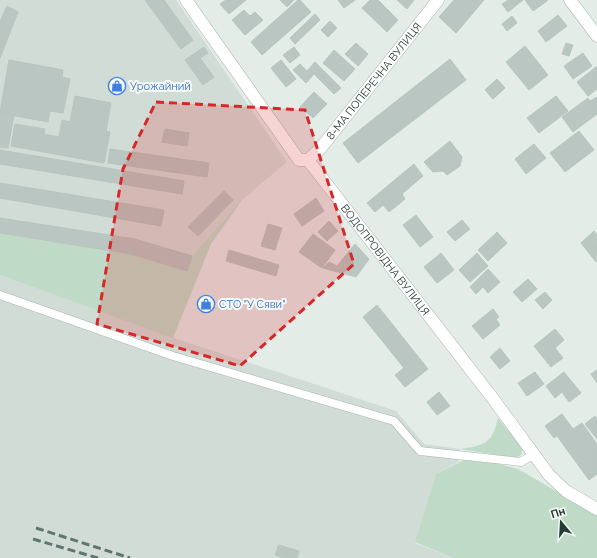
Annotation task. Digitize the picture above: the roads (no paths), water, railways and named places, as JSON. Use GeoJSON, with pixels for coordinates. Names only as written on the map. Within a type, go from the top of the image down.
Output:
{"type":"FeatureCollection","features":[{"type":"Feature","properties":{"kind":"street","name":"ВОДОПРОВІДНА ВУЛИЦЯ"},"geometry":{"type":"LineString","coordinates":[[186,0],[299,160],[308,160],[549,475],[566,490],[597,509]]}},
{"type":"Feature","properties":{"kind":"street","name":"8-МА ПОПЕРЕЧНА ВУЛИЦЯ"},"geometry":{"type":"LineString","coordinates":[[308,160],[320,149],[438,0]]}},
{"type":"Feature","properties":{"kind":"street"},"geometry":{"type":"LineString","coordinates":[[570,0],[597,36]]}},
{"type":"Feature","properties":{"kind":"lane"},"geometry":{"type":"LineString","coordinates":[[0,295],[173,356],[394,421],[420,451],[520,462],[534,454]]}},
{"type":"Feature","properties":{"kind":"railway"},"geometry":{"type":"LineString","coordinates":[[36,528],[130,558]]}},
{"type":"Feature","properties":{"kind":"railway"},"geometry":{"type":"LineString","coordinates":[[33,539],[98,558]]}},
{"type":"Feature","properties":{"kind":"place","name":"Урожайний"},"geometry":{"type":"Point","coordinates":[117,86]}},
{"type":"Feature","properties":{"kind":"place","name":"СТО \"У Сяви\""},"geometry":{"type":"Point","coordinates":[206,304]}}]}
